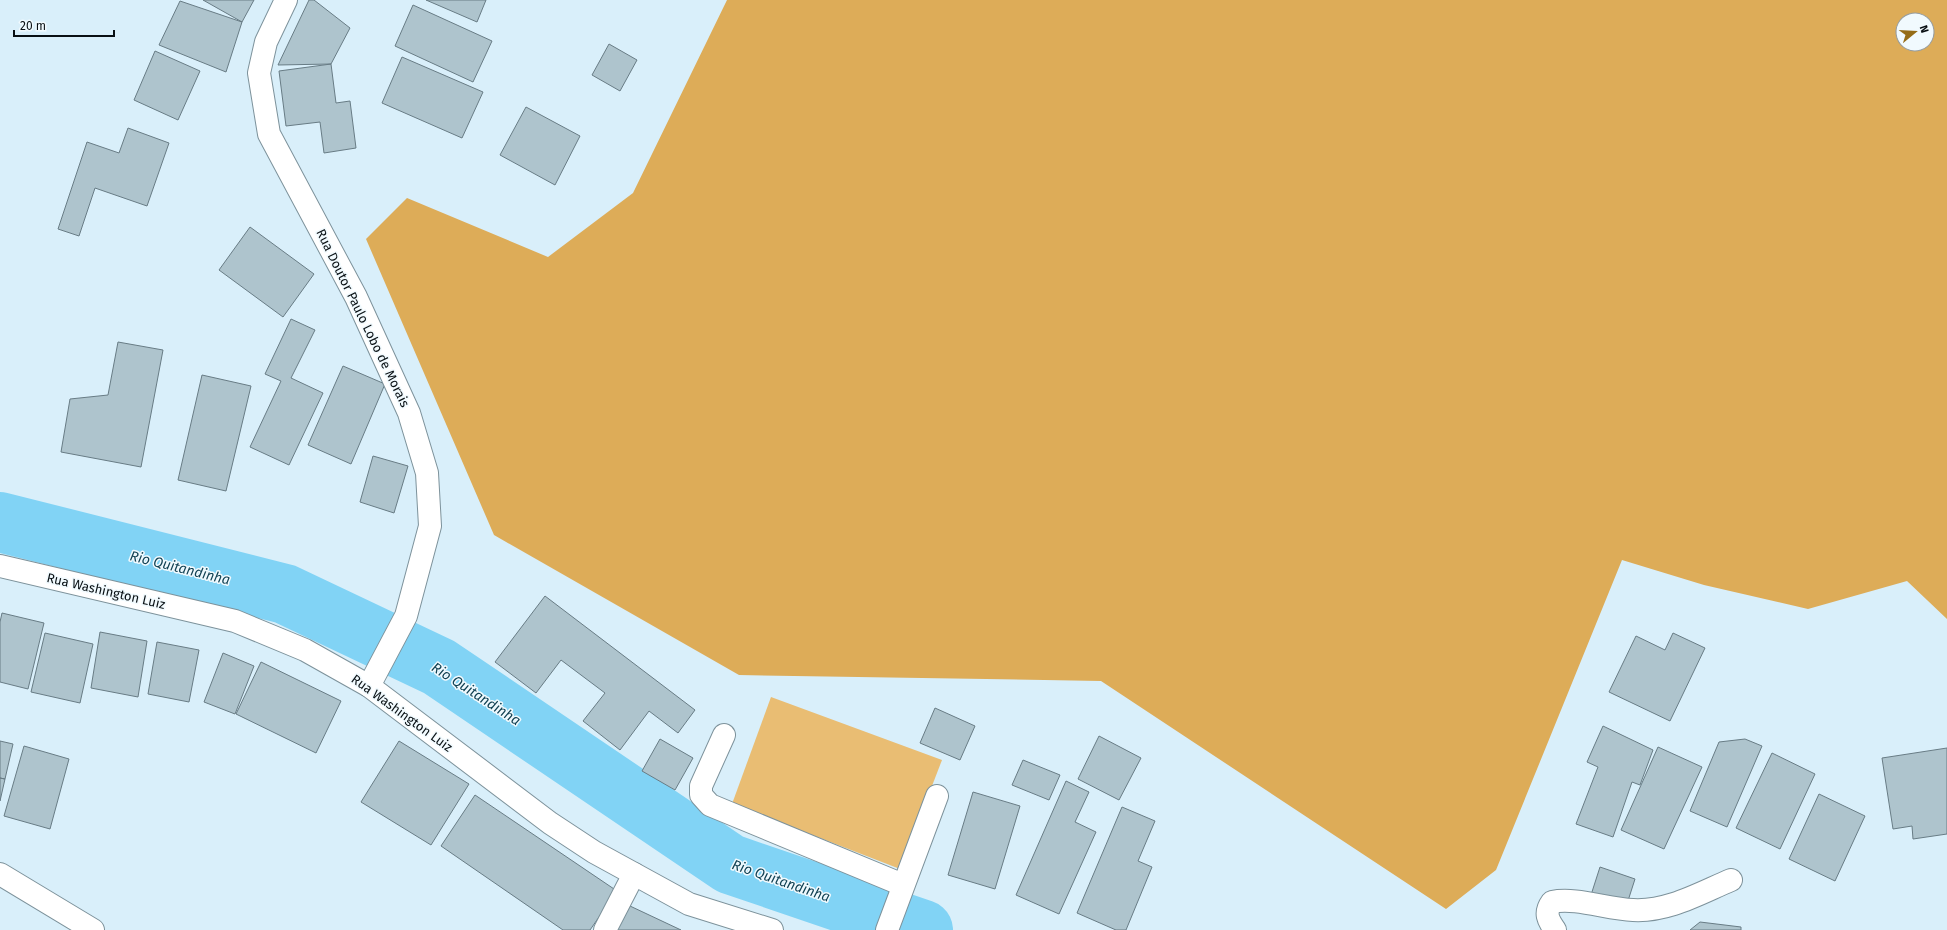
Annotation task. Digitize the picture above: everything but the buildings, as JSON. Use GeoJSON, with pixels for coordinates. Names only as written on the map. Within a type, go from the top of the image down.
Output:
{"type":"FeatureCollection","features":[{"type":"Feature","properties":{"kind":"street","name":"Rua Doutor Paulo Lobo de Morais"},"geometry":{"type":"LineString","coordinates":[[286,0],[266,42],[259,73],[269,134],[356,297],[409,413],[427,473],[430,526],[406,616],[369,686]]}},
{"type":"Feature","properties":{"kind":"street","name":"Rua Washington Luiz"},"geometry":{"type":"LineString","coordinates":[[0,566],[235,621],[305,650],[369,686],[550,822],[594,852],[689,904],[772,930]]}},
{"type":"Feature","properties":{"kind":"street"},"geometry":{"type":"LineString","coordinates":[[724,735],[701,786],[702,795],[710,805],[903,885]]}},
{"type":"Feature","properties":{"kind":"street"},"geometry":{"type":"LineString","coordinates":[[887,930],[938,796]]}},
{"type":"Feature","properties":{"kind":"street"},"geometry":{"type":"LineString","coordinates":[[0,874],[93,930]]}},
{"type":"Feature","properties":{"kind":"street"},"geometry":{"type":"LineString","coordinates":[[605,930],[634,874]]}},
{"type":"Feature","properties":{"kind":"street"},"geometry":{"type":"LineString","coordinates":[[1555,930],[1547,918],[1547,908],[1552,902],[1562,900],[1607,908],[1648,910],[1669,906],[1732,880]]}},
{"type":"Feature","properties":{"kind":"shaded area"},"geometry":{"type":"Polygon","coordinates":[[[727,0],[1947,0],[1947,619],[1907,581],[1808,609],[1704,585],[1622,560],[1496,870],[1446,909],[1101,681],[739,675],[494,535],[366,239],[407,198],[548,257],[633,193],[727,0]]]}},
{"type":"Feature","properties":{"kind":"shaded area"},"geometry":{"type":"Polygon","coordinates":[[[771,697],[942,760],[900,869],[732,804],[771,697]]]}},
{"type":"Feature","properties":{"kind":"waterway","name":"Rio Quitandinha"},"geometry":{"type":"LineString","coordinates":[[0,522],[285,594],[439,667],[730,864],[923,930]]}}]}
